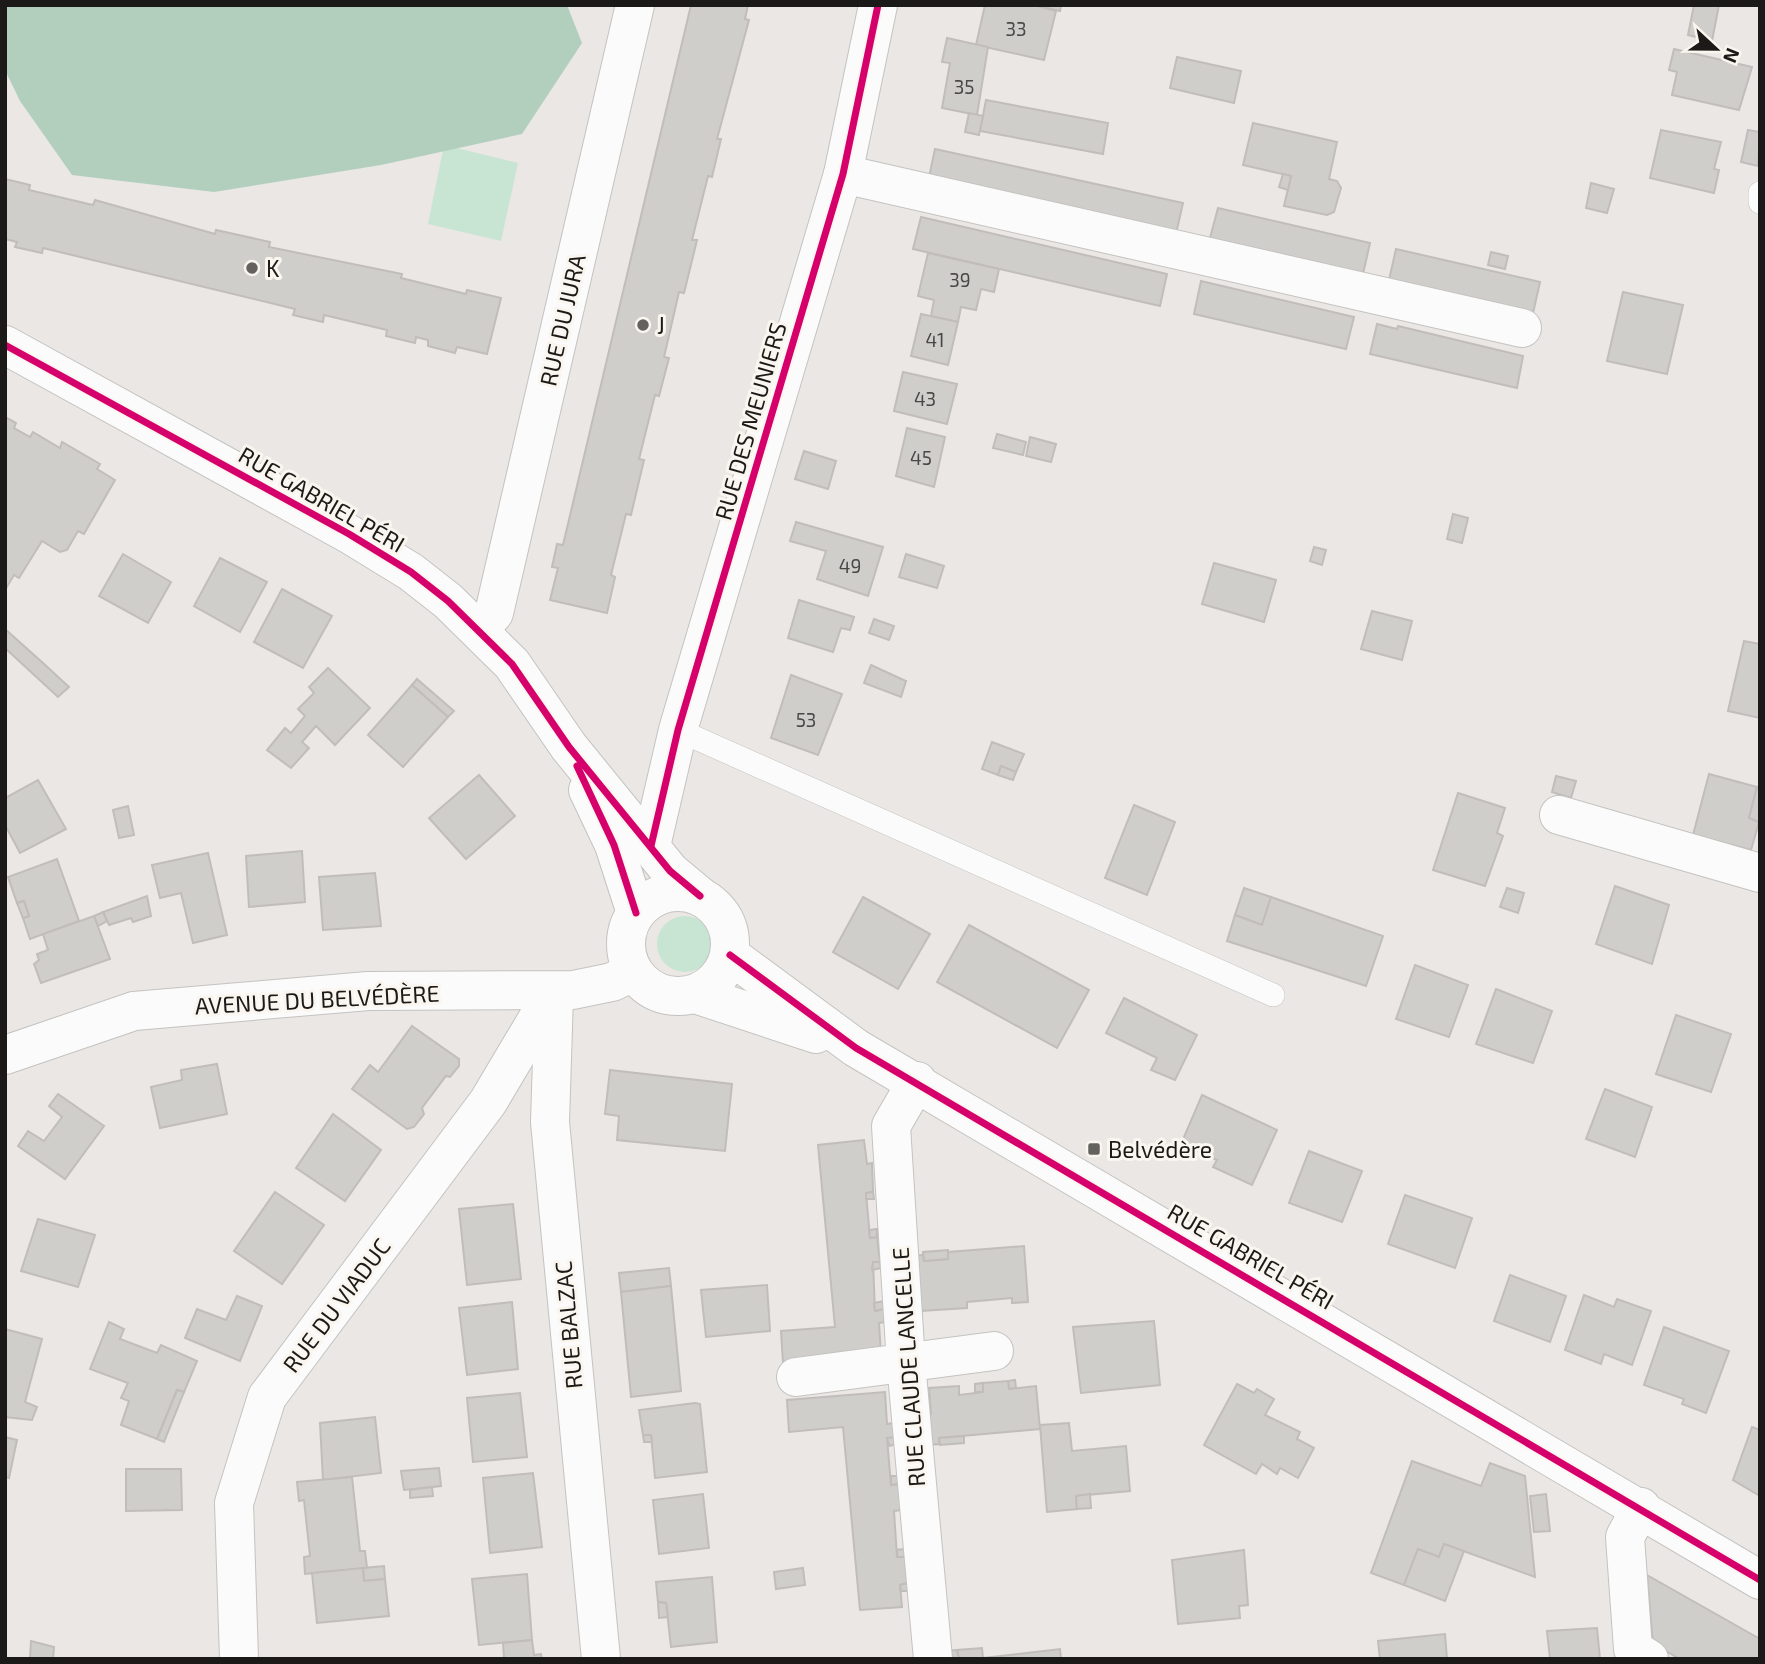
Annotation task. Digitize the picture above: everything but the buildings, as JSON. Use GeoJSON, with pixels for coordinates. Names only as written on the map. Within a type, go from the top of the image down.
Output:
{"type":"FeatureCollection","features":[{"type":"Feature","properties":{"kind":"street","name":"RUE DU JURA"},"geometry":{"type":"LineString","coordinates":[[479,629],[494,613],[635,5]]}},
{"type":"Feature","properties":{"kind":"street","name":"RUE DES MEUNIERS"},"geometry":{"type":"LineString","coordinates":[[651,846],[678,730],[843,174],[878,5]]}},
{"type":"Feature","properties":{"kind":"street"},"geometry":{"type":"LineString","coordinates":[[843,174],[1522,328]]}},
{"type":"Feature","properties":{"kind":"street","name":"RUE GABRIEL PÉRI"},"geometry":{"type":"LineString","coordinates":[[5,345],[349,534],[411,572],[479,629],[512,664],[569,747],[618,828],[636,913]]}},
{"type":"Feature","properties":{"kind":"street","name":"RUE DES MEUNIERS"},"geometry":{"type":"LineString","coordinates":[[618,828],[640,778],[678,730]]}},
{"type":"Feature","properties":{"kind":"street"},"geometry":{"type":"LineString","coordinates":[[1559,815],[1760,873]]}},
{"type":"Feature","properties":{"kind":"street","name":"RUE GABRIEL PÉRI"},"geometry":{"type":"LineString","coordinates":[[618,828],[651,846],[670,871],[700,896]]}},
{"type":"Feature","properties":{"kind":"street"},"geometry":{"type":"LineString","coordinates":[[679,891],[700,896],[715,906],[726,921],[731,937],[730,955],[717,980],[695,994],[668,996],[651,989],[633,972],[626,940],[636,913],[649,900],[661,894],[679,891]]}},
{"type":"Feature","properties":{"kind":"street","name":"RUE GABRIEL PÉRI"},"geometry":{"type":"LineString","coordinates":[[730,955],[856,1048],[917,1081],[1641,1507],[1760,1580]]}},
{"type":"Feature","properties":{"kind":"street","name":"AVENUE DU BELVÉDÈRE"},"geometry":{"type":"LineString","coordinates":[[5,1055],[134,1011],[368,991],[554,991],[612,982],[633,972]]}},
{"type":"Feature","properties":{"kind":"street","name":"RUE DU VIADUC"},"geometry":{"type":"LineString","coordinates":[[239,1659],[234,1503],[267,1397],[488,1102],[554,991]]}},
{"type":"Feature","properties":{"kind":"street","name":"RUE BALZAC"},"geometry":{"type":"LineString","coordinates":[[554,991],[550,1122],[600,1659]]}},
{"type":"Feature","properties":{"kind":"street","name":"RUE GABRIEL PÉRI"},"geometry":{"type":"LineString","coordinates":[[695,994],[856,1048]]}},
{"type":"Feature","properties":{"kind":"street","name":"RUE CLAUDE LANCELLE"},"geometry":{"type":"LineString","coordinates":[[917,1081],[891,1126],[905,1363],[933,1659]]}},
{"type":"Feature","properties":{"kind":"street"},"geometry":{"type":"LineString","coordinates":[[796,1377],[994,1351]]}},
{"type":"Feature","properties":{"kind":"street"},"geometry":{"type":"LineString","coordinates":[[1641,1507],[1625,1537],[1633,1649],[1649,1659]]}},
{"type":"Feature","properties":{"kind":"lane"},"geometry":{"type":"LineString","coordinates":[[1760,193],[1760,202]]}},
{"type":"Feature","properties":{"kind":"lane"},"geometry":{"type":"LineString","coordinates":[[678,730],[1273,995]]}},
{"type":"Feature","properties":{"kind":"green space"},"geometry":{"type":"Polygon","coordinates":[[[5,5],[567,5],[582,43],[522,134],[381,165],[214,192],[72,175],[20,101],[5,70],[5,5]]]}},
{"type":"Feature","properties":{"kind":"green space"},"geometry":{"type":"Polygon","coordinates":[[[444,145],[518,163],[501,241],[428,224],[444,145]]]}},
{"type":"Feature","properties":{"kind":"green space"},"geometry":{"type":"Polygon","coordinates":[[[679,916],[691,916],[705,924],[713,938],[711,955],[705,964],[691,972],[679,972],[662,960],[657,950],[657,938],[669,921],[679,916]]]}},
{"type":"Feature","properties":{"kind":"cycle path"},"geometry":{"type":"LineString","coordinates":[[651,846],[678,730],[843,174],[878,5]]}},
{"type":"Feature","properties":{"kind":"cycle path"},"geometry":{"type":"LineString","coordinates":[[5,345],[349,534],[411,572],[448,601],[512,664],[569,747],[670,871],[700,896]]}},
{"type":"Feature","properties":{"kind":"cycle path"},"geometry":{"type":"LineString","coordinates":[[577,766],[614,845],[636,913]]}},
{"type":"Feature","properties":{"kind":"cycle path"},"geometry":{"type":"LineString","coordinates":[[730,955],[856,1048],[1760,1580]]}},
{"type":"Feature","properties":{"kind":"place","name":"K"},"geometry":{"type":"Point","coordinates":[252,268]}},
{"type":"Feature","properties":{"kind":"place","name":"J"},"geometry":{"type":"Point","coordinates":[643,325]}},
{"type":"Feature","properties":{"kind":"place","name":"Belvédère"},"geometry":{"type":"Point","coordinates":[1094,1149]}}]}
